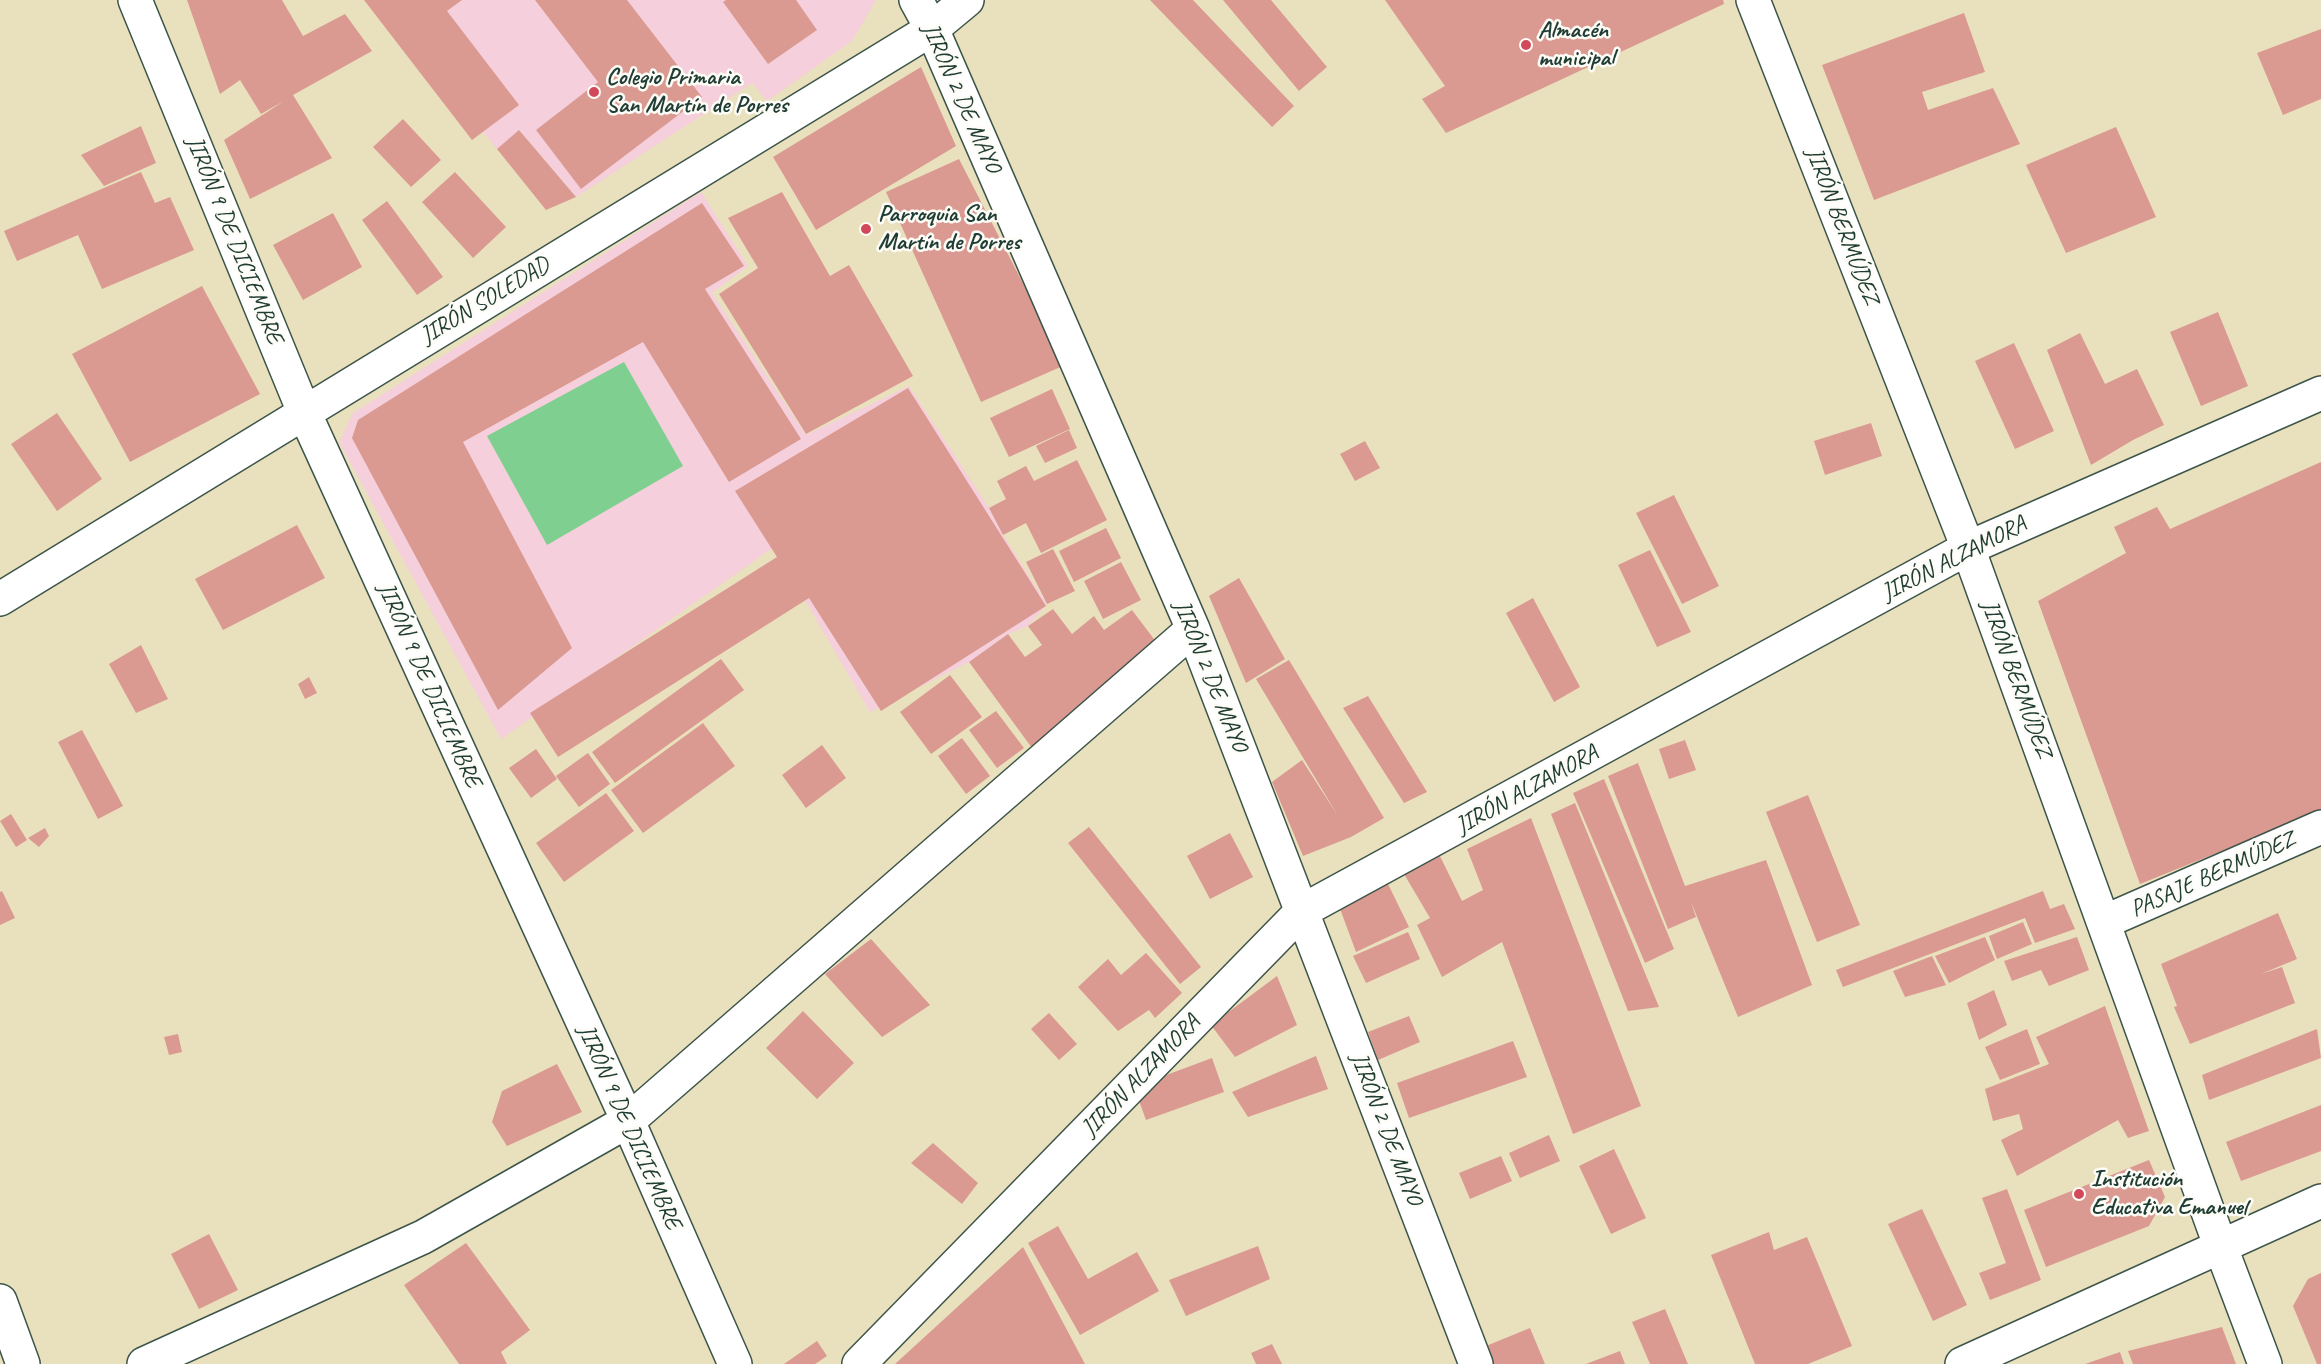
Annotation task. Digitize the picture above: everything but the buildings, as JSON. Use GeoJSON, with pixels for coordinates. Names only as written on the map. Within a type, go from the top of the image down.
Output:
{"type":"FeatureCollection","features":[{"type":"Feature","properties":{"kind":"street","name":"JIRÓN 9 DE DICIEMBRE"},"geometry":{"type":"LineString","coordinates":[[135,0],[304,412],[735,1364]]}},
{"type":"Feature","properties":{"kind":"street","name":"JIRÓN 2 DE MAYO"},"geometry":{"type":"LineString","coordinates":[[916,0],[932,28],[1192,629],[1476,1364]]}},
{"type":"Feature","properties":{"kind":"street","name":"JIRÓN SOLEDAD"},"geometry":{"type":"LineString","coordinates":[[0,599],[932,28],[967,0]]}},
{"type":"Feature","properties":{"kind":"street","name":"JIRÓN BERMÚDEZ"},"geometry":{"type":"LineString","coordinates":[[1753,0],[1968,548],[2265,1364]]}},
{"type":"Feature","properties":{"kind":"street","name":"JIRÓN ALZAMORA"},"geometry":{"type":"LineString","coordinates":[[859,1364],[1302,911],[1968,548],[2321,393]]}},
{"type":"Feature","properties":{"kind":"street"},"geometry":{"type":"LineString","coordinates":[[144,1364],[423,1237],[627,1122],[1192,629]]}},
{"type":"Feature","properties":{"kind":"street","name":"PASAJE BERMÚDEZ"},"geometry":{"type":"LineString","coordinates":[[2104,922],[2321,827]]}},
{"type":"Feature","properties":{"kind":"street"},"geometry":{"type":"LineString","coordinates":[[1962,1364],[2321,1201]]}},
{"type":"Feature","properties":{"kind":"street"},"geometry":{"type":"LineString","coordinates":[[0,1301],[23,1364]]}},
{"type":"Feature","properties":{"kind":"shaded area","name":"Colegio Primaria San Martín de Porres"},"geometry":{"type":"Polygon","coordinates":[[[376,0],[876,0],[852,41],[767,101],[752,83],[576,197],[520,131],[497,149],[376,0]]]}},
{"type":"Feature","properties":{"kind":"shaded area"},"geometry":{"type":"Polygon","coordinates":[[[701,192],[748,266],[712,293],[806,435],[909,386],[989,508],[1003,535],[1047,604],[1028,626],[1008,634],[969,662],[870,712],[774,547],[501,739],[339,442],[353,413],[701,192]]]}},
{"type":"Feature","properties":{"kind":"green space"},"geometry":{"type":"Polygon","coordinates":[[[624,362],[683,466],[547,545],[487,436],[624,362]]]}},
{"type":"Feature","properties":{"kind":"place","name":"Almacén municipal"},"geometry":{"type":"Point","coordinates":[1526,45]}},
{"type":"Feature","properties":{"kind":"place","name":"Colegio Primaria San Martín de Porres"},"geometry":{"type":"Point","coordinates":[594,92]}},
{"type":"Feature","properties":{"kind":"place","name":"Parroquia San Martín de Porres"},"geometry":{"type":"Point","coordinates":[866,229]}},
{"type":"Feature","properties":{"kind":"place","name":"Institución Educativa Emanuel"},"geometry":{"type":"Point","coordinates":[2079,1194]}}]}
